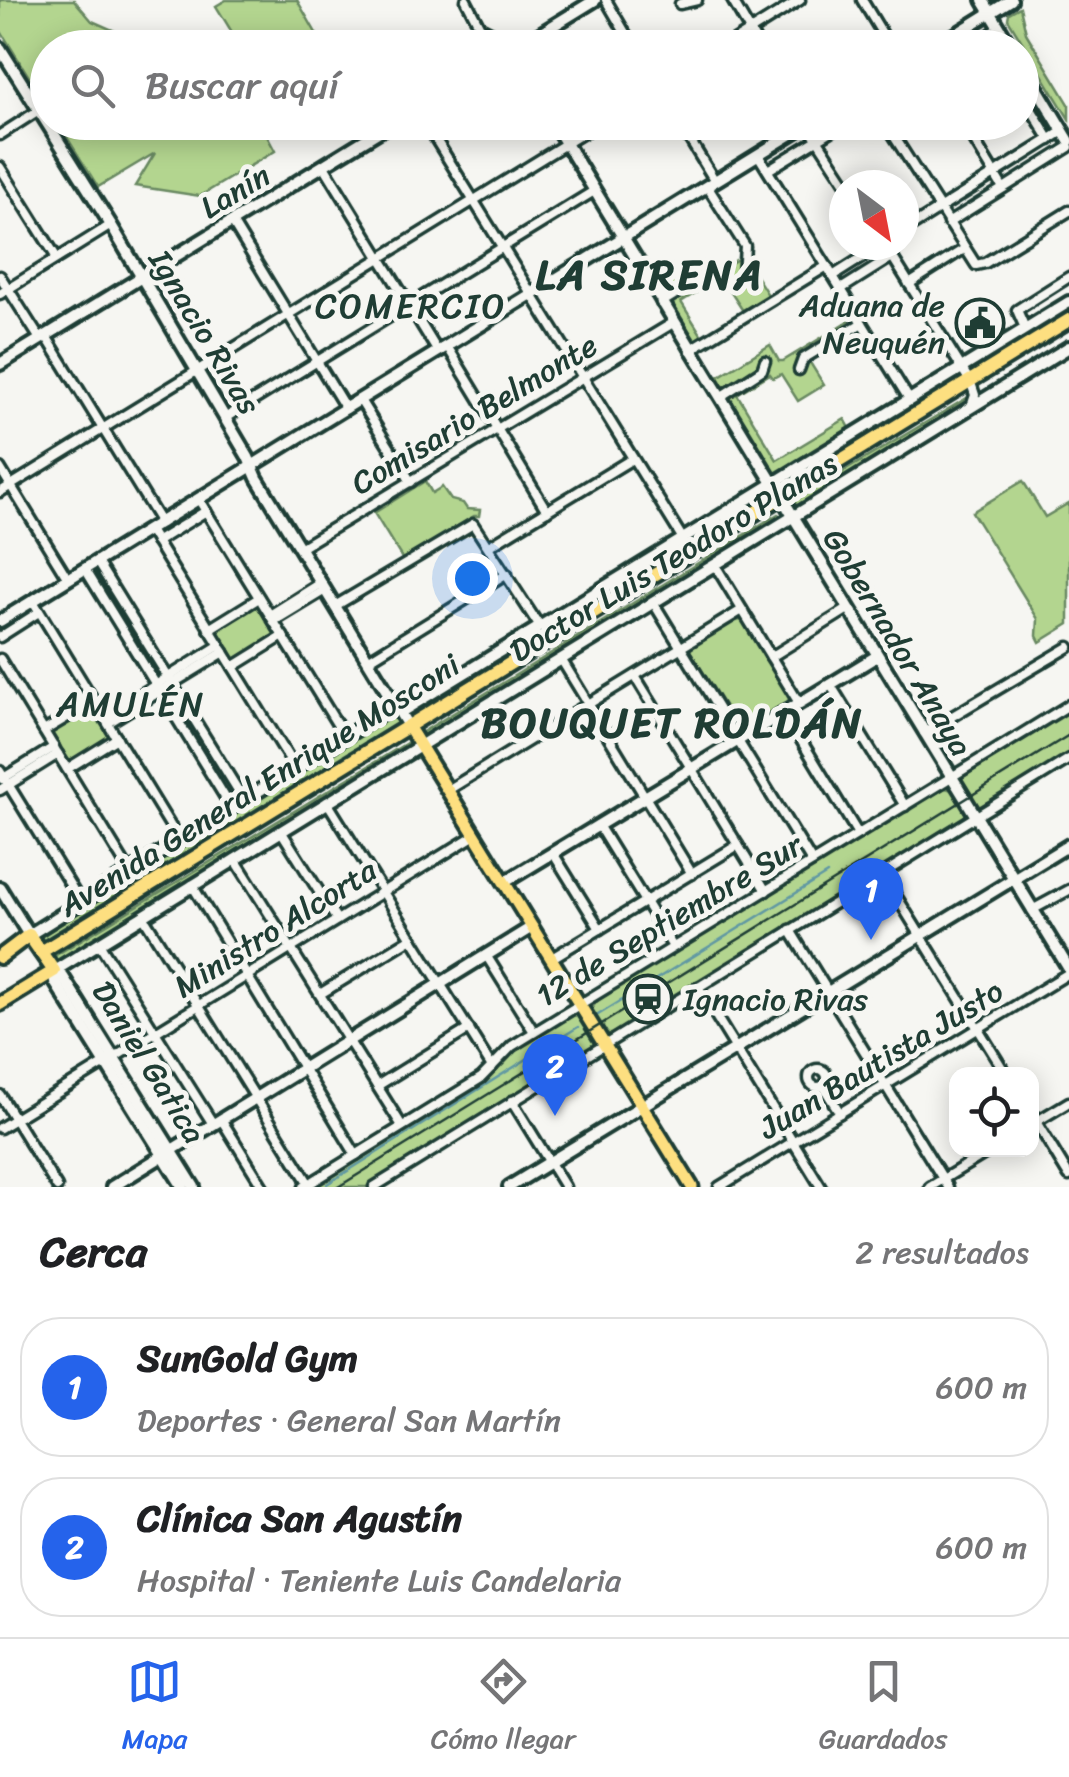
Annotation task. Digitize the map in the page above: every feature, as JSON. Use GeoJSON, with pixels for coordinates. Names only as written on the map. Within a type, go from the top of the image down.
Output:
{"type":"FeatureCollection","features":[{"type":"Feature","properties":{"kind":"highway","name":"Avenida General Enrique Mosconi"},"geometry":{"type":"LineString","coordinates":[[43,955],[414,734],[1069,320]]}},
{"type":"Feature","properties":{"kind":"highway","name":"Avenida General Enrique Mosconi"},"geometry":{"type":"LineString","coordinates":[[971,384],[1069,329]]}},
{"type":"Feature","properties":{"kind":"highway","name":"Daniel Gatica"},"geometry":{"type":"LineString","coordinates":[[29,935],[54,971]]}},
{"type":"Feature","properties":{"kind":"highway"},"geometry":{"type":"LineString","coordinates":[[0,957],[29,935]]}},
{"type":"Feature","properties":{"kind":"highway","name":"Doctor Luis Teodoro Planas"},"geometry":{"type":"LineString","coordinates":[[0,1004],[54,971]]}},
{"type":"Feature","properties":{"kind":"main road","name":"Ignacio Rivas"},"geometry":{"type":"LineString","coordinates":[[414,734],[692,1187]]}},
{"type":"Feature","properties":{"kind":"street"},"geometry":{"type":"LineString","coordinates":[[466,0],[480,26],[487,30]]}},
{"type":"Feature","properties":{"kind":"street"},"geometry":{"type":"LineString","coordinates":[[546,30],[595,0]]}},
{"type":"Feature","properties":{"kind":"street"},"geometry":{"type":"LineString","coordinates":[[606,0],[624,30]]}},
{"type":"Feature","properties":{"kind":"street"},"geometry":{"type":"LineString","coordinates":[[680,4],[697,0]]}},
{"type":"Feature","properties":{"kind":"street"},"geometry":{"type":"LineString","coordinates":[[732,0],[749,30]]}},
{"type":"Feature","properties":{"kind":"street"},"geometry":{"type":"LineString","coordinates":[[752,30],[800,0]]}},
{"type":"Feature","properties":{"kind":"street"},"geometry":{"type":"LineString","coordinates":[[862,0],[880,30]]}},
{"type":"Feature","properties":{"kind":"street"},"geometry":{"type":"LineString","coordinates":[[983,0],[1000,28],[997,30]]}},
{"type":"Feature","properties":{"kind":"street"},"geometry":{"type":"LineString","coordinates":[[963,30],[1011,0]]}},
{"type":"Feature","properties":{"kind":"street","name":"Ignacio Rivas"},"geometry":{"type":"LineString","coordinates":[[0,49],[30,96]]}},
{"type":"Feature","properties":{"kind":"street"},"geometry":{"type":"LineString","coordinates":[[1039,92],[1067,140]]}},
{"type":"Feature","properties":{"kind":"street"},"geometry":{"type":"LineString","coordinates":[[0,135],[30,116]]}},
{"type":"Feature","properties":{"kind":"street"},"geometry":{"type":"LineString","coordinates":[[1039,122],[1050,140]]}},
{"type":"Feature","properties":{"kind":"street","name":"Ignacio Rivas"},"geometry":{"type":"LineString","coordinates":[[58,140],[414,734]]}},
{"type":"Feature","properties":{"kind":"street","name":"Lanín"},"geometry":{"type":"LineString","coordinates":[[0,364],[365,140]]}},
{"type":"Feature","properties":{"kind":"street"},"geometry":{"type":"LineString","coordinates":[[436,140],[683,538]]}},
{"type":"Feature","properties":{"kind":"street","name":"Gobernador Anaya"},"geometry":{"type":"LineString","coordinates":[[564,140],[1069,970]]}},
{"type":"Feature","properties":{"kind":"street"},"geometry":{"type":"LineString","coordinates":[[0,492],[572,140]]}},
{"type":"Feature","properties":{"kind":"street"},"geometry":{"type":"LineString","coordinates":[[688,140],[745,246],[742,275]]}},
{"type":"Feature","properties":{"kind":"street"},"geometry":{"type":"LineString","coordinates":[[0,621],[781,140]]}},
{"type":"Feature","properties":{"kind":"street"},"geometry":{"type":"LineString","coordinates":[[768,170],[816,140]]}},
{"type":"Feature","properties":{"kind":"street"},"geometry":{"type":"LineString","coordinates":[[819,140],[838,170]]}},
{"type":"Feature","properties":{"kind":"street"},"geometry":{"type":"LineString","coordinates":[[897,140],[976,265],[1069,210]]}},
{"type":"Feature","properties":{"kind":"street"},"geometry":{"type":"LineString","coordinates":[[973,140],[1004,188]]}},
{"type":"Feature","properties":{"kind":"street"},"geometry":{"type":"LineString","coordinates":[[919,222],[1050,140],[1067,140]]}},
{"type":"Feature","properties":{"kind":"street"},"geometry":{"type":"LineString","coordinates":[[948,223],[1004,188],[1067,140]]}},
{"type":"Feature","properties":{"kind":"street"},"geometry":{"type":"LineString","coordinates":[[758,155],[909,399]]}},
{"type":"Feature","properties":{"kind":"street"},"geometry":{"type":"LineString","coordinates":[[324,166],[409,304],[498,430],[547,510]]}},
{"type":"Feature","properties":{"kind":"street"},"geometry":{"type":"LineString","coordinates":[[0,167],[57,258]]}},
{"type":"Feature","properties":{"kind":"street"},"geometry":{"type":"LineString","coordinates":[[224,418],[594,191]]}},
{"type":"Feature","properties":{"kind":"street"},"geometry":{"type":"LineString","coordinates":[[232,222],[346,408]]}},
{"type":"Feature","properties":{"kind":"street"},"geometry":{"type":"LineString","coordinates":[[4,292],[110,225]]}},
{"type":"Feature","properties":{"kind":"street"},"geometry":{"type":"LineString","coordinates":[[909,284],[964,249]]}},
{"type":"Feature","properties":{"kind":"street"},"geometry":{"type":"LineString","coordinates":[[833,276],[859,260]]}},
{"type":"Feature","properties":{"kind":"street"},"geometry":{"type":"LineString","coordinates":[[841,289],[889,260]]}},
{"type":"Feature","properties":{"kind":"street"},"geometry":{"type":"LineString","coordinates":[[893,260],[971,384],[976,398],[970,407]]}},
{"type":"Feature","properties":{"kind":"street"},"geometry":{"type":"LineString","coordinates":[[690,351],[827,266]]}},
{"type":"Feature","properties":{"kind":"street"},"geometry":{"type":"LineString","coordinates":[[0,276],[4,292],[43,338],[160,523]]}},
{"type":"Feature","properties":{"kind":"street"},"geometry":{"type":"LineString","coordinates":[[1025,328],[1017,310],[1069,277]]}},
{"type":"Feature","properties":{"kind":"street"},"geometry":{"type":"LineString","coordinates":[[661,303],[690,285]]}},
{"type":"Feature","properties":{"kind":"street"},"geometry":{"type":"LineString","coordinates":[[29,935],[345,737],[540,627],[1069,302]]}},
{"type":"Feature","properties":{"kind":"street"},"geometry":{"type":"LineString","coordinates":[[799,370],[803,359],[862,322]]}},
{"type":"Feature","properties":{"kind":"street","name":"Comisario Belmonte"},"geometry":{"type":"LineString","coordinates":[[300,548],[674,323]]}},
{"type":"Feature","properties":{"kind":"street","name":"Doctor Luis Teodoro Planas"},"geometry":{"type":"LineString","coordinates":[[54,971],[327,802],[414,734],[561,658],[1069,346]]}},
{"type":"Feature","properties":{"kind":"street"},"geometry":{"type":"LineString","coordinates":[[944,378],[954,366],[952,352]]}},
{"type":"Feature","properties":{"kind":"street"},"geometry":{"type":"LineString","coordinates":[[719,398],[761,371],[765,361]]}},
{"type":"Feature","properties":{"kind":"street"},"geometry":{"type":"LineString","coordinates":[[360,400],[411,482]]}},
{"type":"Feature","properties":{"kind":"street"},"geometry":{"type":"LineString","coordinates":[[489,546],[632,458]]}},
{"type":"Feature","properties":{"kind":"street"},"geometry":{"type":"LineString","coordinates":[[0,468],[68,579]]}},
{"type":"Feature","properties":{"kind":"street"},"geometry":{"type":"LineString","coordinates":[[199,500],[345,737]]}},
{"type":"Feature","properties":{"kind":"street"},"geometry":{"type":"LineString","coordinates":[[156,542],[206,511]]}},
{"type":"Feature","properties":{"kind":"street"},"geometry":{"type":"LineString","coordinates":[[336,606],[473,524],[540,627]]}},
{"type":"Feature","properties":{"kind":"street"},"geometry":{"type":"LineString","coordinates":[[149,530],[295,768]]}},
{"type":"Feature","properties":{"kind":"street"},"geometry":{"type":"LineString","coordinates":[[97,562],[244,800]]}},
{"type":"Feature","properties":{"kind":"street"},"geometry":{"type":"LineString","coordinates":[[715,565],[799,703]]}},
{"type":"Feature","properties":{"kind":"street"},"geometry":{"type":"LineString","coordinates":[[85,569],[232,808]]}},
{"type":"Feature","properties":{"kind":"street"},"geometry":{"type":"LineString","coordinates":[[368,660],[507,574]]}},
{"type":"Feature","properties":{"kind":"street"},"geometry":{"type":"LineString","coordinates":[[272,618],[323,586]]}},
{"type":"Feature","properties":{"kind":"street"},"geometry":{"type":"LineString","coordinates":[[209,629],[259,598]]}},
{"type":"Feature","properties":{"kind":"street"},"geometry":{"type":"LineString","coordinates":[[32,601],[179,840]]}},
{"type":"Feature","properties":{"kind":"street"},"geometry":{"type":"LineString","coordinates":[[654,602],[812,862]]}},
{"type":"Feature","properties":{"kind":"street"},"geometry":{"type":"LineString","coordinates":[[771,656],[848,609]]}},
{"type":"Feature","properties":{"kind":"street"},"geometry":{"type":"LineString","coordinates":[[448,790],[742,610]]}},
{"type":"Feature","properties":{"kind":"street"},"geometry":{"type":"LineString","coordinates":[[0,637],[40,612]]}},
{"type":"Feature","properties":{"kind":"street"},"geometry":{"type":"LineString","coordinates":[[232,666],[282,636]]}},
{"type":"Feature","properties":{"kind":"street"},"geometry":{"type":"LineString","coordinates":[[924,733],[1069,647]]}},
{"type":"Feature","properties":{"kind":"street"},"geometry":{"type":"LineString","coordinates":[[106,720],[222,649]]}},
{"type":"Feature","properties":{"kind":"street"},"geometry":{"type":"LineString","coordinates":[[505,882],[876,656]]}},
{"type":"Feature","properties":{"kind":"street"},"geometry":{"type":"LineString","coordinates":[[561,658],[692,874]]}},
{"type":"Feature","properties":{"kind":"street"},"geometry":{"type":"LineString","coordinates":[[0,660],[130,870]]}},
{"type":"Feature","properties":{"kind":"street"},"geometry":{"type":"LineString","coordinates":[[635,676],[766,891]]}},
{"type":"Feature","properties":{"kind":"street"},"geometry":{"type":"LineString","coordinates":[[830,684],[904,806]]}},
{"type":"Feature","properties":{"kind":"street"},"geometry":{"type":"LineString","coordinates":[[44,731],[94,700]]}},
{"type":"Feature","properties":{"kind":"street","name":"12 de Septiembre Sur"},"geometry":{"type":"LineString","coordinates":[[306,1186],[481,1078],[504,1051],[534,1032],[1069,705]]}},
{"type":"Feature","properties":{"kind":"street"},"geometry":{"type":"LineString","coordinates":[[784,712],[858,834]]}},
{"type":"Feature","properties":{"kind":"street"},"geometry":{"type":"LineString","coordinates":[[67,769],[117,738]]}},
{"type":"Feature","properties":{"kind":"street"},"geometry":{"type":"LineString","coordinates":[[56,751],[2,781],[80,901]]}},
{"type":"Feature","properties":{"kind":"street"},"geometry":{"type":"LineString","coordinates":[[374,1187],[1069,759]]}},
{"type":"Feature","properties":{"kind":"street"},"geometry":{"type":"LineString","coordinates":[[327,802],[492,1067]]}},
{"type":"Feature","properties":{"kind":"street"},"geometry":{"type":"LineString","coordinates":[[598,826],[673,947]]}},
{"type":"Feature","properties":{"kind":"street"},"geometry":{"type":"LineString","coordinates":[[281,830],[336,920]]}},
{"type":"Feature","properties":{"kind":"street","name":"Ministro Alcorta"},"geometry":{"type":"LineString","coordinates":[[0,1128],[475,835]]}},
{"type":"Feature","properties":{"kind":"street"},"geometry":{"type":"LineString","coordinates":[[552,958],[738,845]]}},
{"type":"Feature","properties":{"kind":"street"},"geometry":{"type":"LineString","coordinates":[[509,1187],[1069,845]]}},
{"type":"Feature","properties":{"kind":"street"},"geometry":{"type":"LineString","coordinates":[[553,853],[600,930]]}},
{"type":"Feature","properties":{"kind":"street"},"geometry":{"type":"LineString","coordinates":[[235,859],[402,1126]]}},
{"type":"Feature","properties":{"kind":"street"},"geometry":{"type":"LineString","coordinates":[[882,873],[1002,1067]]}},
{"type":"Feature","properties":{"kind":"street"},"geometry":{"type":"LineString","coordinates":[[192,886],[356,1155]]}},
{"type":"Feature","properties":{"kind":"street","name":"Daniel Gatica"},"geometry":{"type":"LineString","coordinates":[[0,888],[29,935]]}},
{"type":"Feature","properties":{"kind":"street"},"geometry":{"type":"LineString","coordinates":[[1032,910],[1069,890]]}},
{"type":"Feature","properties":{"kind":"street"},"geometry":{"type":"LineString","coordinates":[[143,916],[306,1186]]}},
{"type":"Feature","properties":{"kind":"street"},"geometry":{"type":"LineString","coordinates":[[112,1187],[532,927]]}},
{"type":"Feature","properties":{"kind":"street"},"geometry":{"type":"LineString","coordinates":[[790,930],[945,1183]]}},
{"type":"Feature","properties":{"kind":"street"},"geometry":{"type":"LineString","coordinates":[[320,994],[412,938]]}},
{"type":"Feature","properties":{"kind":"street"},"geometry":{"type":"LineString","coordinates":[[99,943],[155,1032],[263,1187]]}},
{"type":"Feature","properties":{"kind":"street"},"geometry":{"type":"LineString","coordinates":[[486,955],[534,1032]]}},
{"type":"Feature","properties":{"kind":"street","name":"Juan Bautista Justo"},"geometry":{"type":"LineString","coordinates":[[719,1187],[1069,970]]}},
{"type":"Feature","properties":{"kind":"street","name":"Daniel Gatica"},"geometry":{"type":"LineString","coordinates":[[54,971],[63,977],[167,1153],[194,1187]]}},
{"type":"Feature","properties":{"kind":"street"},"geometry":{"type":"LineString","coordinates":[[698,987],[821,1187]]}},
{"type":"Feature","properties":{"kind":"street"},"geometry":{"type":"LineString","coordinates":[[377,1086],[469,1029]]}},
{"type":"Feature","properties":{"kind":"street"},"geometry":{"type":"LineString","coordinates":[[823,1086],[840,1113]]}},
{"type":"Feature","properties":{"kind":"street"},"geometry":{"type":"LineString","coordinates":[[0,1094],[57,1187]]}},
{"type":"Feature","properties":{"kind":"street"},"geometry":{"type":"LineString","coordinates":[[512,1102],[565,1187]]}},
{"type":"Feature","properties":{"kind":"street"},"geometry":{"type":"LineString","coordinates":[[1039,1118],[1069,1102]]}},
{"type":"Feature","properties":{"kind":"street"},"geometry":{"type":"LineString","coordinates":[[1039,1130],[1069,1176]]}},
{"type":"Feature","properties":{"kind":"street","name":"Daniel Gatica"},"geometry":{"type":"LineString","coordinates":[[167,1153],[183,1187]]}},
{"type":"Feature","properties":{"kind":"street"},"geometry":{"type":"LineString","coordinates":[[930,1187],[945,1183],[981,1157]]}},
{"type":"Feature","properties":{"kind":"green space"},"geometry":{"type":"Polygon","coordinates":[[[0,0],[74,0],[92,21],[112,30],[30,30],[30,79],[0,30],[0,0]]]}},
{"type":"Feature","properties":{"kind":"green space"},"geometry":{"type":"Polygon","coordinates":[[[226,0],[297,0],[314,30],[231,30],[216,6],[226,0]]]}},
{"type":"Feature","properties":{"kind":"green space"},"geometry":{"type":"Polygon","coordinates":[[[1020,7],[1025,30],[1015,30],[1009,13],[1020,7]]]}},
{"type":"Feature","properties":{"kind":"green space"},"geometry":{"type":"Polygon","coordinates":[[[1039,54],[1069,104],[1069,119],[1039,70],[1039,54]]]}},
{"type":"Feature","properties":{"kind":"green space"},"geometry":{"type":"Polygon","coordinates":[[[69,140],[269,140],[275,151],[200,196],[135,186],[155,153],[98,187],[69,140]]]}},
{"type":"Feature","properties":{"kind":"green space"},"geometry":{"type":"Polygon","coordinates":[[[739,258],[748,263],[770,298],[745,314],[721,277],[681,302],[704,339],[694,344],[658,290],[693,269],[717,272],[739,258]]]}},
{"type":"Feature","properties":{"kind":"green space"},"geometry":{"type":"Polygon","coordinates":[[[849,321],[856,332],[809,361],[824,385],[798,401],[781,374],[773,378],[770,374],[737,394],[777,460],[845,419],[851,430],[774,476],[726,401],[730,398],[718,377],[770,345],[779,361],[783,361],[849,321]]]}},
{"type":"Feature","properties":{"kind":"green space"},"geometry":{"type":"Polygon","coordinates":[[[972,395],[972,401],[800,506],[795,505],[796,500],[972,395]]]}},
{"type":"Feature","properties":{"kind":"green space"},"geometry":{"type":"Polygon","coordinates":[[[425,481],[432,493],[442,487],[451,500],[463,503],[467,509],[480,510],[479,516],[403,560],[374,513],[425,481]]]}},
{"type":"Feature","properties":{"kind":"green space"},"geometry":{"type":"Polygon","coordinates":[[[1023,481],[1045,517],[1069,503],[1069,624],[1040,642],[1038,619],[972,512],[1023,481]]]}},
{"type":"Feature","properties":{"kind":"green space"},"geometry":{"type":"Polygon","coordinates":[[[767,493],[770,498],[411,715],[410,712],[767,493]]]}},
{"type":"Feature","properties":{"kind":"green space"},"geometry":{"type":"Polygon","coordinates":[[[778,514],[783,518],[427,736],[421,733],[778,514]]]}},
{"type":"Feature","properties":{"kind":"green space"},"geometry":{"type":"Polygon","coordinates":[[[256,604],[276,635],[233,660],[216,630],[256,604]]]}},
{"type":"Feature","properties":{"kind":"green space"},"geometry":{"type":"Polygon","coordinates":[[[742,620],[790,698],[740,731],[690,651],[693,645],[742,620]]]}},
{"type":"Feature","properties":{"kind":"green space"},"geometry":{"type":"Polygon","coordinates":[[[91,707],[111,737],[68,762],[50,732],[91,707]]]}},
{"type":"Feature","properties":{"kind":"green space"},"geometry":{"type":"Polygon","coordinates":[[[1069,710],[1069,754],[981,808],[975,806],[960,782],[962,778],[1069,710]]]}},
{"type":"Feature","properties":{"kind":"green space"},"geometry":{"type":"Polygon","coordinates":[[[391,714],[400,725],[41,942],[39,933],[391,714]]]}},
{"type":"Feature","properties":{"kind":"green space"},"geometry":{"type":"Polygon","coordinates":[[[410,741],[413,745],[58,963],[54,960],[56,955],[410,741]]]}},
{"type":"Feature","properties":{"kind":"green space"},"geometry":{"type":"Polygon","coordinates":[[[945,788],[953,790],[967,810],[964,818],[613,1035],[605,1033],[591,1009],[603,994],[945,788]]]}},
{"type":"Feature","properties":{"kind":"green space"},"geometry":{"type":"Polygon","coordinates":[[[577,1015],[585,1020],[594,1042],[592,1047],[369,1187],[311,1187],[486,1078],[512,1049],[568,1016],[577,1015]]]}},
{"type":"Feature","properties":{"kind":"waterway"},"geometry":{"type":"LineString","coordinates":[[598,1015],[827,874]]}},
{"type":"Feature","properties":{"kind":"waterway"},"geometry":{"type":"LineString","coordinates":[[327,1184],[578,1027]]}},
{"type":"Feature","properties":{"kind":"railway"},"geometry":{"type":"LineString","coordinates":[[338,1187],[1069,735]]}},
{"type":"Feature","properties":{"kind":"place","name":"Aduana de Neuquén"},"geometry":{"type":"Point","coordinates":[980,323]}},
{"type":"Feature","properties":{"kind":"place","name":"SunGold Gym"},"geometry":{"type":"Point","coordinates":[871,940]}},
{"type":"Feature","properties":{"kind":"place","name":"Ignacio Rivas"},"geometry":{"type":"Point","coordinates":[648,999]}},
{"type":"Feature","properties":{"kind":"place","name":"Clínica San Agustín"},"geometry":{"type":"Point","coordinates":[555,1116]}},
{"type":"Feature","properties":{"kind":"district","name":"LA SIRENA"},"geometry":{"type":"Point","coordinates":[650,274]}},
{"type":"Feature","properties":{"kind":"district","name":"COMERCIO"},"geometry":{"type":"Point","coordinates":[411,306]}},
{"type":"Feature","properties":{"kind":"district","name":"AMULÉN"},"geometry":{"type":"Point","coordinates":[131,704]}},
{"type":"Feature","properties":{"kind":"district","name":"BOUQUET ROLDÁN"},"geometry":{"type":"Point","coordinates":[672,722]}}]}
